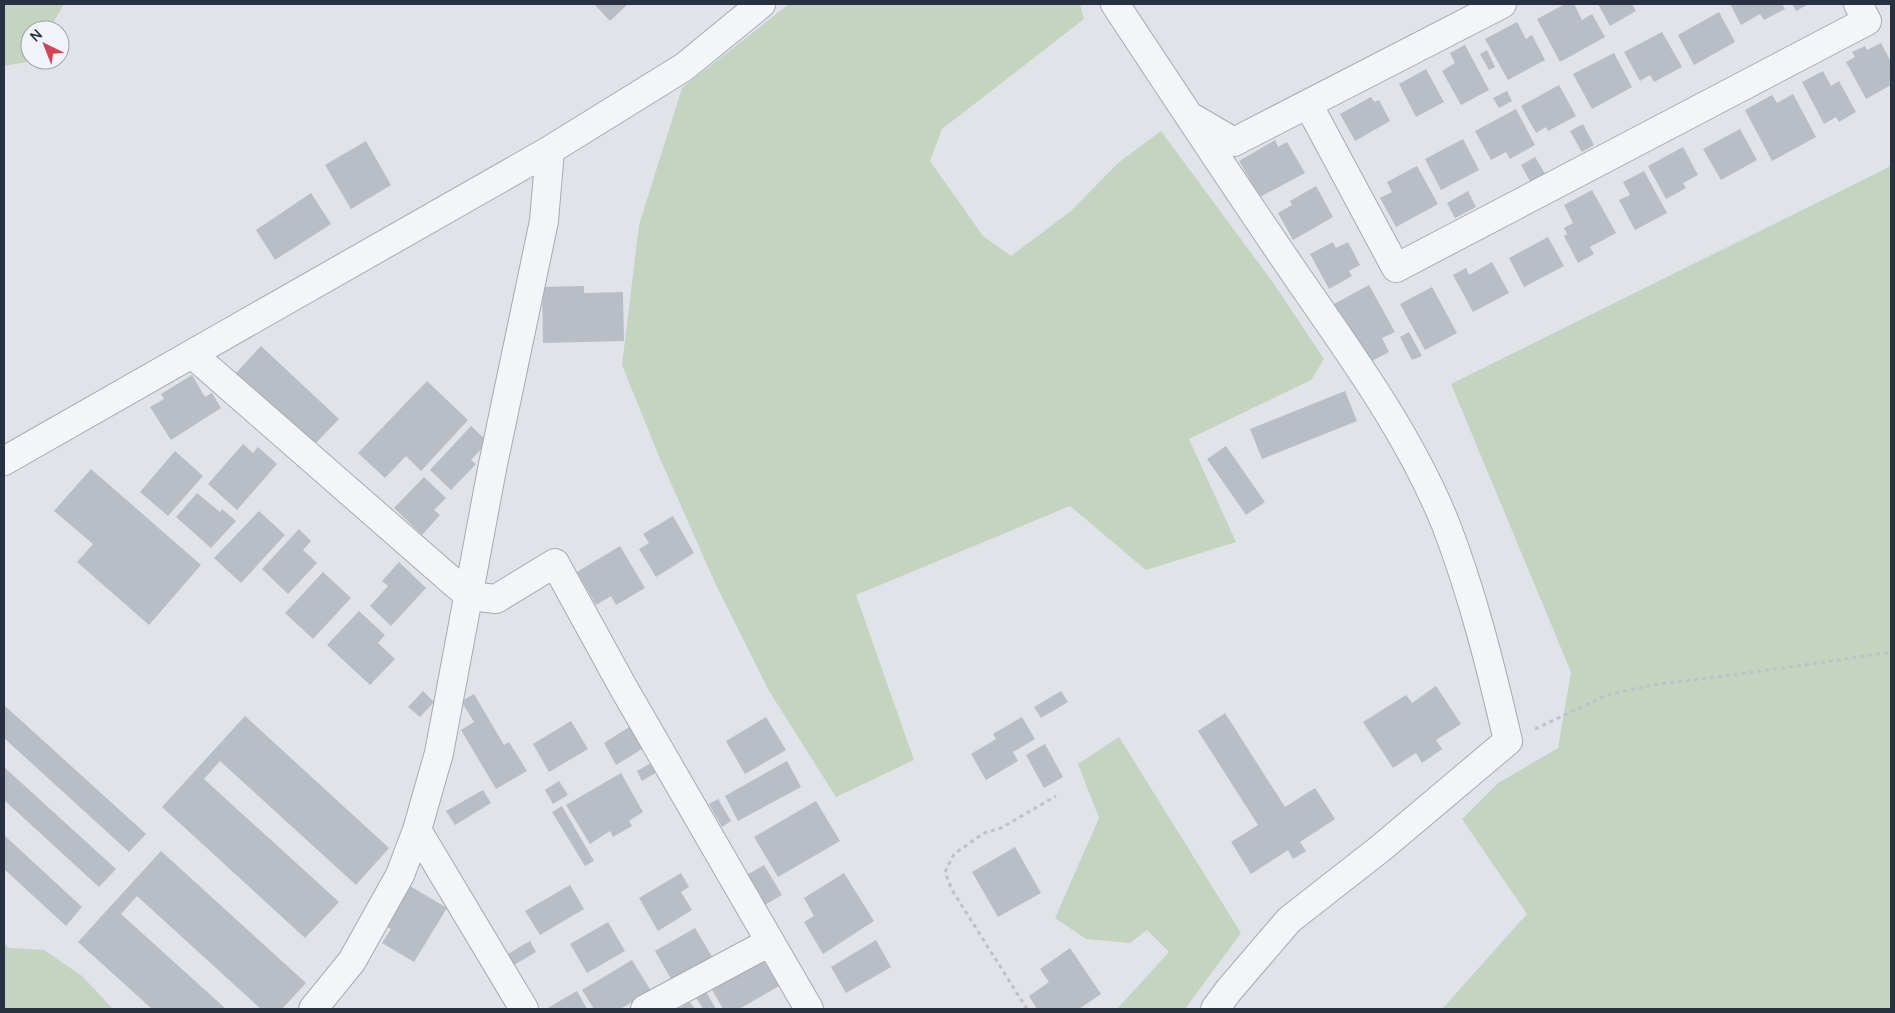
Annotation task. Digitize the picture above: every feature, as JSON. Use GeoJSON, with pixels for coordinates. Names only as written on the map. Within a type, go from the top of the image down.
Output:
{"type":"FeatureCollection","features":[{"type":"Feature","properties":{"kind":"street"},"geometry":{"type":"LineString","coordinates":[[4,461],[550,150],[684,67],[761,4]]}},
{"type":"Feature","properties":{"kind":"street"},"geometry":{"type":"LineString","coordinates":[[1115,4],[1374,389],[1411,452],[1446,524],[1478,619],[1508,741],[1380,848],[1289,920],[1215,1009]]}},
{"type":"Feature","properties":{"kind":"street"},"geometry":{"type":"LineString","coordinates":[[1188,115],[1234,142],[1502,4]]}},
{"type":"Feature","properties":{"kind":"street"},"geometry":{"type":"LineString","coordinates":[[1308,104],[1396,268],[1867,21],[1858,4]]}},
{"type":"Feature","properties":{"kind":"street"},"geometry":{"type":"LineString","coordinates":[[313,1009],[352,961],[400,875],[418,830],[440,753],[492,469],[544,221],[550,150]]}},
{"type":"Feature","properties":{"kind":"street"},"geometry":{"type":"LineString","coordinates":[[192,354],[469,596],[496,599],[555,563],[623,687],[809,1009]]}},
{"type":"Feature","properties":{"kind":"street"},"geometry":{"type":"LineString","coordinates":[[418,830],[524,1009]]}},
{"type":"Feature","properties":{"kind":"street"},"geometry":{"type":"LineString","coordinates":[[645,1009],[770,942]]}},
{"type":"Feature","properties":{"kind":"path"},"geometry":{"type":"LineString","coordinates":[[1508,741],[1607,696],[1654,685],[1891,652]]}},
{"type":"Feature","properties":{"kind":"path"},"geometry":{"type":"LineString","coordinates":[[1027,1009],[952,890],[945,872],[954,854],[984,832],[1001,828],[1056,796]]}},
{"type":"Feature","properties":{"kind":"green space"},"geometry":{"type":"Polygon","coordinates":[[[4,4],[64,4],[55,20],[20,20],[20,63],[4,66],[4,4]]]}},
{"type":"Feature","properties":{"kind":"green space"},"geometry":{"type":"Polygon","coordinates":[[[789,4],[1080,4],[1084,19],[942,129],[930,161],[983,236],[1011,256],[1071,211],[1118,163],[1161,131],[1274,284],[1324,359],[1311,380],[1189,439],[1236,542],[1146,570],[1070,506],[856,595],[914,760],[836,797],[769,691],[716,585],[658,454],[622,365],[639,225],[682,88],[789,4]]]}},
{"type":"Feature","properties":{"kind":"green space"},"geometry":{"type":"Polygon","coordinates":[[[1891,166],[1891,1009],[1442,1009],[1527,914],[1462,819],[1498,783],[1558,748],[1571,672],[1451,384],[1891,166]]]}},
{"type":"Feature","properties":{"kind":"green space"},"geometry":{"type":"Polygon","coordinates":[[[1119,737],[1241,933],[1185,1009],[1117,1009],[1169,952],[1147,930],[1130,943],[1086,939],[1055,918],[1099,818],[1078,764],[1119,737]]]}},
{"type":"Feature","properties":{"kind":"green space"},"geometry":{"type":"Polygon","coordinates":[[[4,943],[9,948],[44,950],[82,976],[113,1009],[4,1009],[4,943]]]}},
{"type":"Feature","properties":{"kind":"building"},"geometry":{"type":"Polygon","coordinates":[[[594,4],[628,4],[610,21],[594,4]]]}},
{"type":"Feature","properties":{"kind":"building"},"geometry":{"type":"Polygon","coordinates":[[[1565,4],[1574,4],[1582,20],[1592,14],[1605,37],[1560,62],[1537,19],[1565,4]]]}},
{"type":"Feature","properties":{"kind":"building"},"geometry":{"type":"Polygon","coordinates":[[[1598,4],[1632,4],[1636,11],[1610,26],[1598,4]]]}},
{"type":"Feature","properties":{"kind":"building"},"geometry":{"type":"Polygon","coordinates":[[[1730,4],[1782,4],[1785,9],[1764,20],[1760,14],[1741,25],[1730,4]]]}},
{"type":"Feature","properties":{"kind":"building"},"geometry":{"type":"Polygon","coordinates":[[[1792,4],[1809,4],[1796,11],[1792,4]]]}},
{"type":"Feature","properties":{"kind":"building"},"geometry":{"type":"Polygon","coordinates":[[[1719,12],[1735,42],[1694,65],[1678,35],[1719,12]]]}},
{"type":"Feature","properties":{"kind":"building"},"geometry":{"type":"Polygon","coordinates":[[[1517,22],[1526,39],[1532,35],[1545,60],[1508,80],[1485,39],[1517,22]]]}},
{"type":"Feature","properties":{"kind":"building"},"geometry":{"type":"Polygon","coordinates":[[[1662,32],[1682,67],[1654,82],[1650,75],[1640,81],[1624,52],[1662,32]]]}},
{"type":"Feature","properties":{"kind":"building"},"geometry":{"type":"Polygon","coordinates":[[[1881,43],[1891,62],[1891,85],[1866,99],[1846,62],[1855,57],[1852,52],[1865,46],[1867,50],[1881,43]]]}},
{"type":"Feature","properties":{"kind":"building"},"geometry":{"type":"Polygon","coordinates":[[[1465,45],[1489,90],[1461,105],[1442,71],[1455,63],[1450,53],[1465,45]]]}},
{"type":"Feature","properties":{"kind":"building"},"geometry":{"type":"Polygon","coordinates":[[[1487,50],[1495,67],[1489,70],[1480,54],[1487,50]]]}},
{"type":"Feature","properties":{"kind":"building"},"geometry":{"type":"Polygon","coordinates":[[[1614,53],[1632,87],[1592,109],[1573,74],[1614,53]]]}},
{"type":"Feature","properties":{"kind":"building"},"geometry":{"type":"Polygon","coordinates":[[[1426,69],[1444,102],[1416,117],[1399,84],[1426,69]]]}},
{"type":"Feature","properties":{"kind":"building"},"geometry":{"type":"Polygon","coordinates":[[[1823,71],[1831,86],[1839,81],[1856,112],[1839,122],[1836,117],[1824,124],[1802,82],[1823,71]]]}},
{"type":"Feature","properties":{"kind":"building"},"geometry":{"type":"Polygon","coordinates":[[[1559,85],[1576,116],[1548,131],[1546,127],[1536,133],[1521,106],[1559,85]]]}},
{"type":"Feature","properties":{"kind":"building"},"geometry":{"type":"Polygon","coordinates":[[[1507,91],[1512,101],[1499,108],[1493,98],[1507,91]]]}},
{"type":"Feature","properties":{"kind":"building"},"geometry":{"type":"Polygon","coordinates":[[[1793,94],[1816,137],[1772,161],[1745,110],[1772,95],[1777,103],[1793,94]]]}},
{"type":"Feature","properties":{"kind":"building"},"geometry":{"type":"Polygon","coordinates":[[[1371,97],[1374,102],[1379,100],[1390,121],[1355,141],[1340,114],[1371,97]]]}},
{"type":"Feature","properties":{"kind":"building"},"geometry":{"type":"Polygon","coordinates":[[[1516,109],[1535,145],[1510,159],[1506,152],[1491,160],[1475,131],[1516,109]]]}},
{"type":"Feature","properties":{"kind":"building"},"geometry":{"type":"Polygon","coordinates":[[[1583,124],[1594,145],[1582,152],[1570,131],[1583,124]]]}},
{"type":"Feature","properties":{"kind":"building"},"geometry":{"type":"Polygon","coordinates":[[[1740,129],[1757,160],[1721,180],[1703,149],[1740,129]]]}},
{"type":"Feature","properties":{"kind":"building"},"geometry":{"type":"Polygon","coordinates":[[[1463,139],[1479,170],[1441,190],[1425,159],[1463,139]]]}},
{"type":"Feature","properties":{"kind":"building"},"geometry":{"type":"Polygon","coordinates":[[[1275,140],[1278,147],[1287,142],[1305,173],[1260,197],[1239,161],[1275,140]]]}},
{"type":"Feature","properties":{"kind":"building"},"geometry":{"type":"Polygon","coordinates":[[[366,141],[391,185],[351,209],[325,165],[366,141]]]}},
{"type":"Feature","properties":{"kind":"building"},"geometry":{"type":"Polygon","coordinates":[[[1683,147],[1698,175],[1683,183],[1686,188],[1666,199],[1648,166],[1683,147]]]}},
{"type":"Feature","properties":{"kind":"building"},"geometry":{"type":"Polygon","coordinates":[[[1535,157],[1546,175],[1531,183],[1521,165],[1535,157]]]}},
{"type":"Feature","properties":{"kind":"building"},"geometry":{"type":"Polygon","coordinates":[[[1417,166],[1438,204],[1396,227],[1380,198],[1392,192],[1387,182],[1417,166]]]}},
{"type":"Feature","properties":{"kind":"building"},"geometry":{"type":"Polygon","coordinates":[[[1644,171],[1667,213],[1635,230],[1619,200],[1630,195],[1623,182],[1644,171]]]}},
{"type":"Feature","properties":{"kind":"building"},"geometry":{"type":"Polygon","coordinates":[[[1316,186],[1333,217],[1293,240],[1278,213],[1292,205],[1290,201],[1316,186]]]}},
{"type":"Feature","properties":{"kind":"building"},"geometry":{"type":"Polygon","coordinates":[[[1592,190],[1616,233],[1590,247],[1594,254],[1578,263],[1564,236],[1567,234],[1564,228],[1573,223],[1564,205],[1592,190]]]}},
{"type":"Feature","properties":{"kind":"building"},"geometry":{"type":"Polygon","coordinates":[[[1468,191],[1476,207],[1455,218],[1447,203],[1468,191]]]}},
{"type":"Feature","properties":{"kind":"building"},"geometry":{"type":"Polygon","coordinates":[[[311,193],[331,224],[275,260],[256,230],[311,193]]]}},
{"type":"Feature","properties":{"kind":"building"},"geometry":{"type":"Polygon","coordinates":[[[1548,237],[1564,266],[1524,287],[1509,258],[1548,237]]]}},
{"type":"Feature","properties":{"kind":"building"},"geometry":{"type":"Polygon","coordinates":[[[1333,242],[1336,248],[1348,242],[1360,265],[1349,271],[1352,276],[1329,289],[1310,254],[1333,242]]]}},
{"type":"Feature","properties":{"kind":"building"},"geometry":{"type":"Polygon","coordinates":[[[1492,262],[1509,293],[1473,312],[1453,275],[1466,268],[1469,275],[1492,262]]]}},
{"type":"Feature","properties":{"kind":"building"},"geometry":{"type":"Polygon","coordinates":[[[1369,285],[1395,332],[1382,338],[1389,352],[1366,364],[1334,304],[1369,285]]]}},
{"type":"Feature","properties":{"kind":"building"},"geometry":{"type":"Polygon","coordinates":[[[584,286],[584,293],[623,292],[624,341],[543,343],[542,287],[584,286]]]}},
{"type":"Feature","properties":{"kind":"building"},"geometry":{"type":"Polygon","coordinates":[[[1432,287],[1457,333],[1425,350],[1400,304],[1432,287]]]}},
{"type":"Feature","properties":{"kind":"building"},"geometry":{"type":"Polygon","coordinates":[[[1409,332],[1422,356],[1412,360],[1400,337],[1409,332]]]}},
{"type":"Feature","properties":{"kind":"building"},"geometry":{"type":"Polygon","coordinates":[[[261,346],[339,419],[312,447],[235,374],[261,346]]]}},
{"type":"Feature","properties":{"kind":"building"},"geometry":{"type":"Polygon","coordinates":[[[192,375],[205,397],[212,393],[221,408],[171,440],[150,407],[164,399],[161,394],[192,375]]]}},
{"type":"Feature","properties":{"kind":"building"},"geometry":{"type":"Polygon","coordinates":[[[427,381],[468,420],[421,471],[406,456],[385,478],[358,453],[427,381]]]}},
{"type":"Feature","properties":{"kind":"building"},"geometry":{"type":"Polygon","coordinates":[[[1345,391],[1357,421],[1262,459],[1250,429],[1345,391]]]}},
{"type":"Feature","properties":{"kind":"building"},"geometry":{"type":"Polygon","coordinates":[[[471,426],[488,442],[471,460],[476,464],[451,490],[430,470],[471,426]]]}},
{"type":"Feature","properties":{"kind":"building"},"geometry":{"type":"Polygon","coordinates":[[[243,444],[253,453],[258,447],[277,464],[237,510],[208,484],[243,444]]]}},
{"type":"Feature","properties":{"kind":"building"},"geometry":{"type":"Polygon","coordinates":[[[1226,446],[1265,502],[1246,515],[1207,459],[1226,446]]]}},
{"type":"Feature","properties":{"kind":"building"},"geometry":{"type":"Polygon","coordinates":[[[175,451],[203,476],[168,516],[140,492],[175,451]]]}},
{"type":"Feature","properties":{"kind":"building"},"geometry":{"type":"Polygon","coordinates":[[[91,469],[201,565],[149,625],[77,562],[93,544],[54,511],[91,469]]]}},
{"type":"Feature","properties":{"kind":"building"},"geometry":{"type":"Polygon","coordinates":[[[424,477],[446,498],[434,510],[440,515],[422,535],[394,508],[424,477]]]}},
{"type":"Feature","properties":{"kind":"building"},"geometry":{"type":"Polygon","coordinates":[[[197,493],[220,512],[222,509],[236,521],[211,548],[176,517],[197,493]]]}},
{"type":"Feature","properties":{"kind":"building"},"geometry":{"type":"Polygon","coordinates":[[[259,511],[285,535],[241,583],[214,558],[259,511]]]}},
{"type":"Feature","properties":{"kind":"building"},"geometry":{"type":"Polygon","coordinates":[[[673,516],[694,553],[656,577],[639,549],[649,543],[643,534],[673,516]]]}},
{"type":"Feature","properties":{"kind":"building"},"geometry":{"type":"Polygon","coordinates":[[[299,529],[311,541],[303,550],[317,563],[288,594],[262,569],[299,529]]]}},
{"type":"Feature","properties":{"kind":"building"},"geometry":{"type":"Polygon","coordinates":[[[620,546],[645,588],[616,605],[611,596],[596,605],[577,572],[620,546]]]}},
{"type":"Feature","properties":{"kind":"building"},"geometry":{"type":"Polygon","coordinates":[[[399,562],[426,588],[391,626],[370,606],[388,586],[382,581],[399,562]]]}},
{"type":"Feature","properties":{"kind":"building"},"geometry":{"type":"Polygon","coordinates":[[[323,572],[351,598],[313,639],[285,613],[323,572]]]}},
{"type":"Feature","properties":{"kind":"building"},"geometry":{"type":"Polygon","coordinates":[[[359,611],[385,635],[378,643],[395,659],[370,685],[327,645],[359,611]]]}},
{"type":"Feature","properties":{"kind":"building"},"geometry":{"type":"Polygon","coordinates":[[[1436,686],[1461,724],[1436,740],[1442,749],[1422,763],[1416,753],[1393,768],[1363,722],[1406,695],[1412,703],[1436,686]]]}},
{"type":"Feature","properties":{"kind":"building"},"geometry":{"type":"Polygon","coordinates":[[[423,691],[434,702],[420,717],[408,707],[423,691]]]}},
{"type":"Feature","properties":{"kind":"building"},"geometry":{"type":"Polygon","coordinates":[[[1061,691],[1068,702],[1041,718],[1034,707],[1061,691]]]}},
{"type":"Feature","properties":{"kind":"building"},"geometry":{"type":"Polygon","coordinates":[[[474,694],[504,745],[509,742],[527,771],[496,789],[461,730],[474,722],[461,701],[474,694]]]}},
{"type":"Feature","properties":{"kind":"building"},"geometry":{"type":"Polygon","coordinates":[[[4,705],[146,834],[129,852],[4,738],[4,705]]]}},
{"type":"Feature","properties":{"kind":"building"},"geometry":{"type":"Polygon","coordinates":[[[1225,713],[1285,807],[1315,788],[1335,819],[1300,842],[1306,851],[1293,859],[1288,850],[1251,874],[1231,842],[1258,825],[1198,731],[1225,713]]]}},
{"type":"Feature","properties":{"kind":"building"},"geometry":{"type":"Polygon","coordinates":[[[245,716],[389,848],[356,885],[220,761],[204,779],[339,902],[305,938],[162,807],[245,716]]]}},
{"type":"Feature","properties":{"kind":"building"},"geometry":{"type":"Polygon","coordinates":[[[766,717],[786,750],[745,774],[726,741],[766,717]]]}},
{"type":"Feature","properties":{"kind":"building"},"geometry":{"type":"Polygon","coordinates":[[[1022,717],[1035,739],[1013,752],[1018,761],[986,780],[971,754],[996,739],[993,734],[1022,717]]]}},
{"type":"Feature","properties":{"kind":"building"},"geometry":{"type":"Polygon","coordinates":[[[571,721],[588,749],[549,772],[533,744],[571,721]]]}},
{"type":"Feature","properties":{"kind":"building"},"geometry":{"type":"Polygon","coordinates":[[[629,727],[642,749],[616,765],[604,743],[629,727]]]}},
{"type":"Feature","properties":{"kind":"building"},"geometry":{"type":"Polygon","coordinates":[[[1045,744],[1063,777],[1044,788],[1026,755],[1045,744]]]}},
{"type":"Feature","properties":{"kind":"building"},"geometry":{"type":"Polygon","coordinates":[[[787,761],[801,787],[738,821],[725,796],[787,761]]]}},
{"type":"Feature","properties":{"kind":"building"},"geometry":{"type":"Polygon","coordinates":[[[651,763],[657,772],[642,781],[637,771],[651,763]]]}},
{"type":"Feature","properties":{"kind":"building"},"geometry":{"type":"Polygon","coordinates":[[[4,767],[116,869],[99,887],[4,800],[4,767]]]}},
{"type":"Feature","properties":{"kind":"building"},"geometry":{"type":"Polygon","coordinates":[[[621,773],[643,812],[629,821],[632,826],[613,837],[610,831],[590,844],[566,805],[621,773]]]}},
{"type":"Feature","properties":{"kind":"building"},"geometry":{"type":"Polygon","coordinates":[[[559,781],[568,795],[553,804],[545,790],[559,781]]]}},
{"type":"Feature","properties":{"kind":"building"},"geometry":{"type":"Polygon","coordinates":[[[483,790],[491,803],[455,825],[446,811],[483,790]]]}},
{"type":"Feature","properties":{"kind":"building"},"geometry":{"type":"Polygon","coordinates":[[[718,799],[731,821],[722,827],[709,804],[718,799]]]}},
{"type":"Feature","properties":{"kind":"building"},"geometry":{"type":"Polygon","coordinates":[[[816,801],[840,841],[778,877],[754,837],[816,801]]]}},
{"type":"Feature","properties":{"kind":"building"},"geometry":{"type":"Polygon","coordinates":[[[562,806],[594,861],[585,866],[552,812],[562,806]]]}},
{"type":"Feature","properties":{"kind":"building"},"geometry":{"type":"Polygon","coordinates":[[[4,835],[82,907],[66,926],[4,869],[4,835]]]}},
{"type":"Feature","properties":{"kind":"building"},"geometry":{"type":"Polygon","coordinates":[[[1015,847],[1041,893],[998,917],[972,872],[1015,847]]]}},
{"type":"Feature","properties":{"kind":"building"},"geometry":{"type":"Polygon","coordinates":[[[161,851],[306,983],[282,1009],[261,1009],[137,896],[121,914],[226,1009],[152,1009],[78,942],[161,851]]]}},
{"type":"Feature","properties":{"kind":"building"},"geometry":{"type":"Polygon","coordinates":[[[764,865],[782,895],[763,906],[745,876],[764,865]]]}},
{"type":"Feature","properties":{"kind":"building"},"geometry":{"type":"Polygon","coordinates":[[[681,873],[689,887],[681,892],[692,910],[658,931],[639,898],[681,873]]]}},
{"type":"Feature","properties":{"kind":"building"},"geometry":{"type":"Polygon","coordinates":[[[844,873],[874,921],[823,954],[804,922],[814,916],[804,898],[844,873]]]}},
{"type":"Feature","properties":{"kind":"building"},"geometry":{"type":"Polygon","coordinates":[[[570,885],[584,909],[540,935],[525,911],[570,885]]]}},
{"type":"Feature","properties":{"kind":"building"},"geometry":{"type":"Polygon","coordinates":[[[410,886],[447,908],[414,962],[382,943],[391,929],[386,926],[410,886]]]}},
{"type":"Feature","properties":{"kind":"building"},"geometry":{"type":"Polygon","coordinates":[[[608,922],[625,951],[587,973],[570,944],[608,922]]]}},
{"type":"Feature","properties":{"kind":"building"},"geometry":{"type":"Polygon","coordinates":[[[695,928],[714,960],[674,984],[655,951],[695,928]]]}},
{"type":"Feature","properties":{"kind":"building"},"geometry":{"type":"Polygon","coordinates":[[[876,940],[891,967],[846,993],[831,967],[876,940]]]}},
{"type":"Feature","properties":{"kind":"building"},"geometry":{"type":"Polygon","coordinates":[[[530,941],[536,952],[514,965],[508,954],[530,941]]]}},
{"type":"Feature","properties":{"kind":"building"},"geometry":{"type":"Polygon","coordinates":[[[1070,948],[1101,994],[1079,1009],[1037,1009],[1029,996],[1049,982],[1040,969],[1070,948]]]}},
{"type":"Feature","properties":{"kind":"building"},"geometry":{"type":"Polygon","coordinates":[[[762,958],[779,986],[739,1009],[723,1009],[711,988],[762,958]]]}},
{"type":"Feature","properties":{"kind":"building"},"geometry":{"type":"Polygon","coordinates":[[[632,960],[651,991],[620,1009],[594,1009],[582,990],[632,960]]]}},
{"type":"Feature","properties":{"kind":"building"},"geometry":{"type":"Polygon","coordinates":[[[705,990],[716,1009],[703,1009],[695,996],[705,990]]]}},
{"type":"Feature","properties":{"kind":"building"},"geometry":{"type":"Polygon","coordinates":[[[577,991],[587,1009],[546,1009],[577,991]]]}},
{"type":"Feature","properties":{"kind":"building"},"geometry":{"type":"Polygon","coordinates":[[[690,1002],[695,1009],[678,1009],[690,1002]]]}}]}
